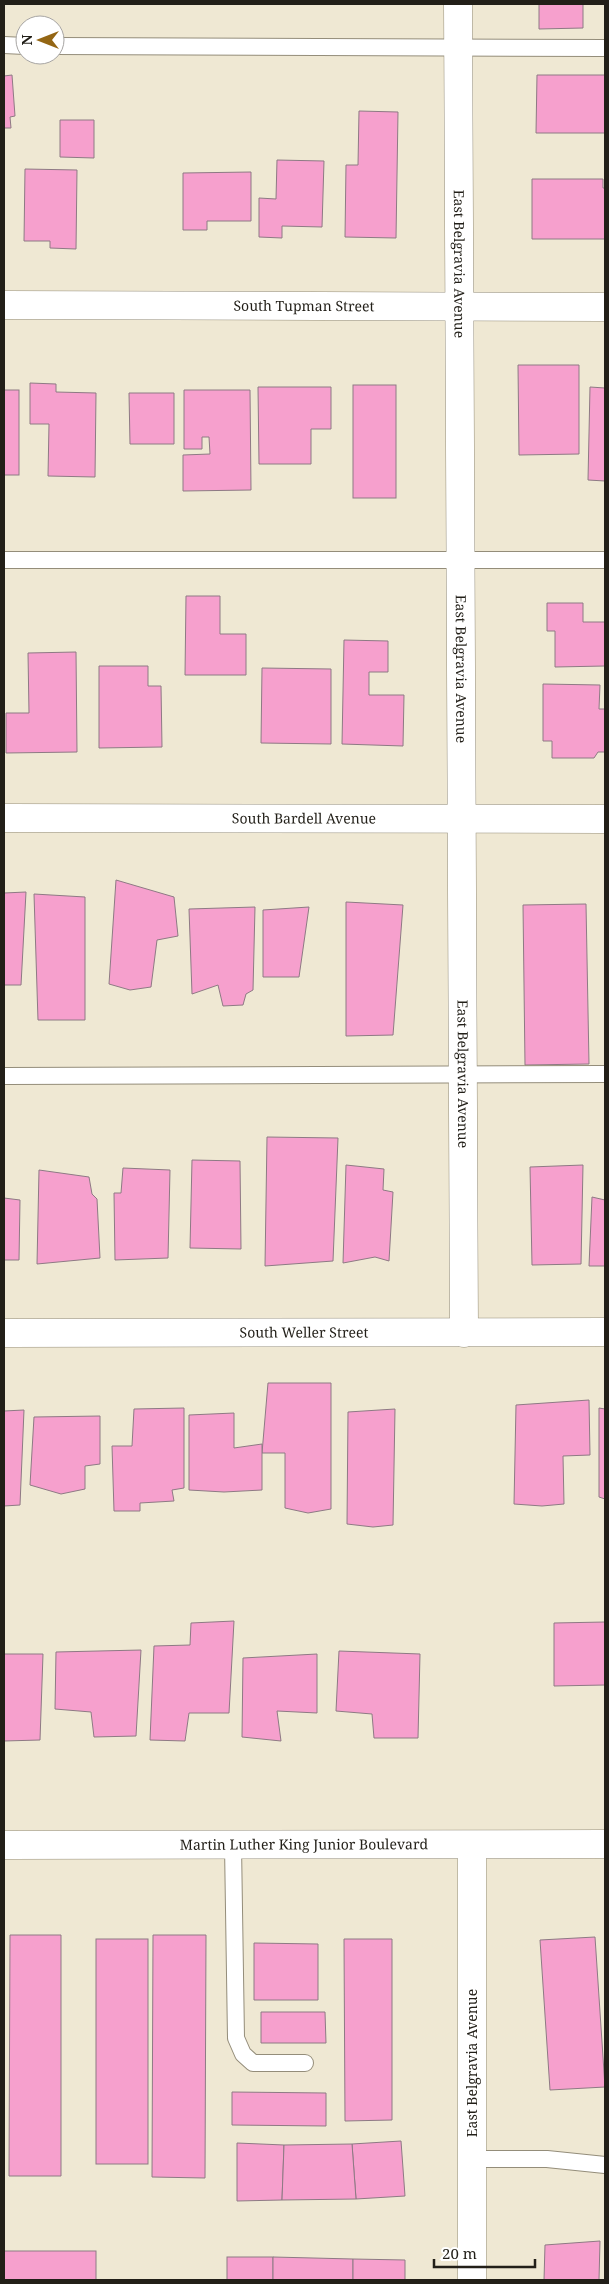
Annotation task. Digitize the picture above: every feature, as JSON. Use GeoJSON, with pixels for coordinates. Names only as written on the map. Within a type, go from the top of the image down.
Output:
{"type":"FeatureCollection","features":[{"type":"Feature","properties":{"kind":"street","name":"East Belgravia Avenue"},"geometry":{"type":"LineString","coordinates":[[458,4],[464,1333]]}},
{"type":"Feature","properties":{"kind":"street","name":"South Tupman Street"},"geometry":{"type":"LineString","coordinates":[[4,305],[605,306]]}},
{"type":"Feature","properties":{"kind":"street","name":"South Bardell Avenue"},"geometry":{"type":"LineString","coordinates":[[4,818],[605,819]]}},
{"type":"Feature","properties":{"kind":"street","name":"South Weller Street"},"geometry":{"type":"LineString","coordinates":[[4,1333],[605,1332]]}},
{"type":"Feature","properties":{"kind":"street","name":"Martin Luther King Junior Boulevard"},"geometry":{"type":"LineString","coordinates":[[4,1846],[605,1844]]}},
{"type":"Feature","properties":{"kind":"street","name":"East Belgravia Avenue"},"geometry":{"type":"LineString","coordinates":[[472,1845],[472,2280]]}},
{"type":"Feature","properties":{"kind":"lane"},"geometry":{"type":"LineString","coordinates":[[65,46],[458,49],[605,48]]}},
{"type":"Feature","properties":{"kind":"lane"},"geometry":{"type":"LineString","coordinates":[[4,560],[605,560]]}},
{"type":"Feature","properties":{"kind":"lane"},"geometry":{"type":"LineString","coordinates":[[4,1076],[605,1074]]}},
{"type":"Feature","properties":{"kind":"lane"},"geometry":{"type":"LineString","coordinates":[[233,1845],[236,2038],[243,2054],[252,2063],[305,2062]]}},
{"type":"Feature","properties":{"kind":"lane"},"geometry":{"type":"LineString","coordinates":[[472,2159],[547,2159],[605,2165]]}},
{"type":"Feature","properties":{"kind":"building"},"geometry":{"type":"Polygon","coordinates":[[[539,4],[583,4],[583,28],[539,29],[539,4]]]}},
{"type":"Feature","properties":{"kind":"building"},"geometry":{"type":"Polygon","coordinates":[[[12,75],[15,116],[10,117],[11,128],[4,128],[4,76],[12,75]]]}},
{"type":"Feature","properties":{"kind":"building"},"geometry":{"type":"Polygon","coordinates":[[[537,75],[605,75],[605,133],[536,133],[537,75]]]}},
{"type":"Feature","properties":{"kind":"building"},"geometry":{"type":"Polygon","coordinates":[[[359,111],[398,112],[396,238],[345,237],[346,165],[358,165],[359,111]]]}},
{"type":"Feature","properties":{"kind":"building"},"geometry":{"type":"Polygon","coordinates":[[[60,120],[94,120],[94,158],[60,157],[60,120]]]}},
{"type":"Feature","properties":{"kind":"building"},"geometry":{"type":"Polygon","coordinates":[[[277,160],[324,161],[322,227],[282,226],[282,238],[259,237],[259,198],[276,199],[277,160]]]}},
{"type":"Feature","properties":{"kind":"building"},"geometry":{"type":"Polygon","coordinates":[[[25,169],[77,170],[76,249],[50,248],[50,241],[24,241],[25,169]]]}},
{"type":"Feature","properties":{"kind":"building"},"geometry":{"type":"Polygon","coordinates":[[[251,172],[251,221],[207,221],[207,230],[183,230],[183,173],[251,172]]]}},
{"type":"Feature","properties":{"kind":"building"},"geometry":{"type":"Polygon","coordinates":[[[532,179],[603,179],[603,188],[605,188],[605,239],[532,239],[532,179]]]}},
{"type":"Feature","properties":{"kind":"building"},"geometry":{"type":"Polygon","coordinates":[[[518,365],[579,365],[579,454],[519,455],[518,365]]]}},
{"type":"Feature","properties":{"kind":"building"},"geometry":{"type":"Polygon","coordinates":[[[30,383],[56,384],[56,392],[96,393],[95,477],[48,476],[49,424],[30,424],[30,383]]]}},
{"type":"Feature","properties":{"kind":"building"},"geometry":{"type":"Polygon","coordinates":[[[353,385],[396,385],[396,498],[353,498],[353,385]]]}},
{"type":"Feature","properties":{"kind":"building"},"geometry":{"type":"Polygon","coordinates":[[[258,387],[331,387],[331,429],[311,429],[311,464],[259,464],[258,387]]]}},
{"type":"Feature","properties":{"kind":"building"},"geometry":{"type":"Polygon","coordinates":[[[590,387],[605,388],[605,481],[588,480],[590,387]]]}},
{"type":"Feature","properties":{"kind":"building"},"geometry":{"type":"Polygon","coordinates":[[[4,390],[19,390],[19,475],[4,475],[4,390]]]}},
{"type":"Feature","properties":{"kind":"building"},"geometry":{"type":"Polygon","coordinates":[[[184,390],[250,390],[251,490],[183,491],[183,455],[210,454],[209,437],[202,437],[202,449],[184,449],[184,390]]]}},
{"type":"Feature","properties":{"kind":"building"},"geometry":{"type":"Polygon","coordinates":[[[129,393],[174,393],[174,444],[130,444],[129,393]]]}},
{"type":"Feature","properties":{"kind":"building"},"geometry":{"type":"Polygon","coordinates":[[[186,596],[220,596],[220,634],[246,634],[246,675],[185,675],[186,596]]]}},
{"type":"Feature","properties":{"kind":"building"},"geometry":{"type":"Polygon","coordinates":[[[547,603],[583,603],[583,622],[605,622],[605,666],[555,667],[555,631],[547,631],[547,603]]]}},
{"type":"Feature","properties":{"kind":"building"},"geometry":{"type":"Polygon","coordinates":[[[344,640],[388,641],[388,672],[369,672],[369,695],[404,695],[403,746],[342,744],[344,640]]]}},
{"type":"Feature","properties":{"kind":"building"},"geometry":{"type":"Polygon","coordinates":[[[76,652],[77,752],[6,753],[6,713],[29,713],[28,653],[76,652]]]}},
{"type":"Feature","properties":{"kind":"building"},"geometry":{"type":"Polygon","coordinates":[[[99,666],[148,666],[148,686],[161,686],[162,747],[99,748],[99,666]]]}},
{"type":"Feature","properties":{"kind":"building"},"geometry":{"type":"Polygon","coordinates":[[[262,668],[331,669],[331,744],[261,743],[262,668]]]}},
{"type":"Feature","properties":{"kind":"building"},"geometry":{"type":"Polygon","coordinates":[[[543,684],[600,685],[599,709],[605,709],[605,752],[598,752],[594,758],[552,758],[552,741],[543,741],[543,684]]]}},
{"type":"Feature","properties":{"kind":"building"},"geometry":{"type":"Polygon","coordinates":[[[116,880],[174,897],[178,936],[157,940],[151,987],[130,990],[109,984],[116,880]]]}},
{"type":"Feature","properties":{"kind":"building"},"geometry":{"type":"Polygon","coordinates":[[[26,892],[21,985],[4,985],[4,893],[26,892]]]}},
{"type":"Feature","properties":{"kind":"building"},"geometry":{"type":"Polygon","coordinates":[[[34,894],[85,897],[85,1020],[38,1020],[34,894]]]}},
{"type":"Feature","properties":{"kind":"building"},"geometry":{"type":"Polygon","coordinates":[[[346,902],[403,905],[393,1035],[346,1036],[346,902]]]}},
{"type":"Feature","properties":{"kind":"building"},"geometry":{"type":"Polygon","coordinates":[[[586,904],[589,1064],[525,1065],[523,905],[586,904]]]}},
{"type":"Feature","properties":{"kind":"building"},"geometry":{"type":"Polygon","coordinates":[[[255,907],[253,990],[246,994],[243,1005],[223,1006],[218,985],[192,994],[189,909],[255,907]]]}},
{"type":"Feature","properties":{"kind":"building"},"geometry":{"type":"Polygon","coordinates":[[[309,907],[299,977],[263,977],[263,910],[309,907]]]}},
{"type":"Feature","properties":{"kind":"building"},"geometry":{"type":"Polygon","coordinates":[[[267,1137],[338,1138],[333,1261],[265,1266],[267,1137]]]}},
{"type":"Feature","properties":{"kind":"building"},"geometry":{"type":"Polygon","coordinates":[[[192,1160],[240,1161],[241,1249],[190,1248],[192,1160]]]}},
{"type":"Feature","properties":{"kind":"building"},"geometry":{"type":"Polygon","coordinates":[[[346,1165],[384,1169],[383,1190],[393,1192],[389,1261],[375,1257],[343,1263],[346,1165]]]}},
{"type":"Feature","properties":{"kind":"building"},"geometry":{"type":"Polygon","coordinates":[[[583,1165],[581,1264],[532,1265],[530,1167],[583,1165]]]}},
{"type":"Feature","properties":{"kind":"building"},"geometry":{"type":"Polygon","coordinates":[[[123,1168],[170,1170],[168,1258],[115,1260],[114,1193],[121,1193],[123,1168]]]}},
{"type":"Feature","properties":{"kind":"building"},"geometry":{"type":"Polygon","coordinates":[[[39,1170],[89,1177],[92,1194],[97,1199],[100,1258],[37,1264],[39,1170]]]}},
{"type":"Feature","properties":{"kind":"building"},"geometry":{"type":"Polygon","coordinates":[[[592,1197],[605,1200],[605,1266],[589,1266],[592,1197]]]}},
{"type":"Feature","properties":{"kind":"building"},"geometry":{"type":"Polygon","coordinates":[[[4,1198],[20,1200],[19,1260],[4,1260],[4,1198]]]}},
{"type":"Feature","properties":{"kind":"building"},"geometry":{"type":"Polygon","coordinates":[[[268,1383],[331,1383],[331,1509],[308,1513],[285,1508],[285,1453],[262,1453],[268,1383]]]}},
{"type":"Feature","properties":{"kind":"building"},"geometry":{"type":"Polygon","coordinates":[[[589,1400],[590,1455],[563,1456],[564,1504],[542,1506],[514,1504],[516,1405],[589,1400]]]}},
{"type":"Feature","properties":{"kind":"building"},"geometry":{"type":"Polygon","coordinates":[[[184,1408],[184,1488],[172,1490],[174,1501],[140,1503],[140,1511],[114,1511],[112,1446],[132,1446],[134,1409],[184,1408]]]}},
{"type":"Feature","properties":{"kind":"building"},"geometry":{"type":"Polygon","coordinates":[[[599,1408],[605,1409],[605,1499],[599,1497],[599,1408]]]}},
{"type":"Feature","properties":{"kind":"building"},"geometry":{"type":"Polygon","coordinates":[[[395,1409],[393,1525],[373,1527],[347,1524],[348,1412],[395,1409]]]}},
{"type":"Feature","properties":{"kind":"building"},"geometry":{"type":"Polygon","coordinates":[[[24,1410],[20,1505],[4,1506],[4,1411],[24,1410]]]}},
{"type":"Feature","properties":{"kind":"building"},"geometry":{"type":"Polygon","coordinates":[[[234,1413],[234,1448],[262,1444],[262,1490],[224,1492],[189,1490],[189,1415],[234,1413]]]}},
{"type":"Feature","properties":{"kind":"building"},"geometry":{"type":"Polygon","coordinates":[[[100,1416],[100,1464],[85,1466],[85,1489],[61,1494],[30,1485],[34,1417],[100,1416]]]}},
{"type":"Feature","properties":{"kind":"building"},"geometry":{"type":"Polygon","coordinates":[[[234,1621],[229,1713],[189,1713],[185,1741],[150,1740],[154,1646],[190,1645],[191,1623],[234,1621]]]}},
{"type":"Feature","properties":{"kind":"building"},"geometry":{"type":"Polygon","coordinates":[[[605,1622],[605,1685],[554,1686],[554,1623],[605,1622]]]}},
{"type":"Feature","properties":{"kind":"building"},"geometry":{"type":"Polygon","coordinates":[[[141,1650],[136,1736],[94,1737],[91,1712],[55,1709],[56,1652],[141,1650]]]}},
{"type":"Feature","properties":{"kind":"building"},"geometry":{"type":"Polygon","coordinates":[[[339,1651],[420,1654],[418,1738],[374,1738],[372,1714],[336,1711],[339,1651]]]}},
{"type":"Feature","properties":{"kind":"building"},"geometry":{"type":"Polygon","coordinates":[[[4,1654],[43,1654],[40,1740],[4,1741],[4,1654]]]}},
{"type":"Feature","properties":{"kind":"building"},"geometry":{"type":"Polygon","coordinates":[[[317,1654],[317,1713],[277,1711],[281,1741],[242,1737],[243,1658],[317,1654]]]}},
{"type":"Feature","properties":{"kind":"building"},"geometry":{"type":"Polygon","coordinates":[[[10,1935],[61,1935],[61,2176],[9,2176],[10,1935]]]}},
{"type":"Feature","properties":{"kind":"building"},"geometry":{"type":"Polygon","coordinates":[[[153,1935],[206,1935],[205,2178],[152,2177],[153,1935]]]}},
{"type":"Feature","properties":{"kind":"building"},"geometry":{"type":"Polygon","coordinates":[[[595,1937],[605,2087],[550,2090],[540,1940],[595,1937]]]}},
{"type":"Feature","properties":{"kind":"building"},"geometry":{"type":"Polygon","coordinates":[[[96,1939],[148,1939],[148,2164],[96,2164],[96,1939]]]}},
{"type":"Feature","properties":{"kind":"building"},"geometry":{"type":"Polygon","coordinates":[[[344,1939],[392,1939],[392,2120],[345,2121],[344,1939]]]}},
{"type":"Feature","properties":{"kind":"building"},"geometry":{"type":"Polygon","coordinates":[[[254,1943],[318,1944],[318,2000],[254,2000],[254,1943]]]}},
{"type":"Feature","properties":{"kind":"building"},"geometry":{"type":"Polygon","coordinates":[[[261,2012],[325,2012],[326,2043],[261,2043],[261,2012]]]}},
{"type":"Feature","properties":{"kind":"building"},"geometry":{"type":"Polygon","coordinates":[[[232,2092],[326,2093],[326,2126],[232,2125],[232,2092]]]}},
{"type":"Feature","properties":{"kind":"building"},"geometry":{"type":"Polygon","coordinates":[[[401,2141],[405,2196],[356,2199],[352,2144],[401,2141]]]}},
{"type":"Feature","properties":{"kind":"building"},"geometry":{"type":"Polygon","coordinates":[[[237,2143],[284,2145],[282,2200],[237,2201],[237,2143]]]}},
{"type":"Feature","properties":{"kind":"building"},"geometry":{"type":"Polygon","coordinates":[[[352,2144],[356,2199],[282,2200],[284,2145],[352,2144]]]}},
{"type":"Feature","properties":{"kind":"building"},"geometry":{"type":"Polygon","coordinates":[[[600,2241],[599,2280],[544,2280],[545,2245],[600,2241]]]}},
{"type":"Feature","properties":{"kind":"building"},"geometry":{"type":"Polygon","coordinates":[[[4,2251],[96,2251],[96,2280],[4,2280],[4,2251]]]}},
{"type":"Feature","properties":{"kind":"building"},"geometry":{"type":"Polygon","coordinates":[[[227,2257],[273,2257],[273,2280],[227,2280],[227,2257]]]}},
{"type":"Feature","properties":{"kind":"building"},"geometry":{"type":"Polygon","coordinates":[[[273,2257],[353,2259],[353,2280],[273,2280],[273,2257]]]}},
{"type":"Feature","properties":{"kind":"building"},"geometry":{"type":"Polygon","coordinates":[[[353,2259],[405,2260],[405,2280],[353,2280],[353,2259]]]}}]}
